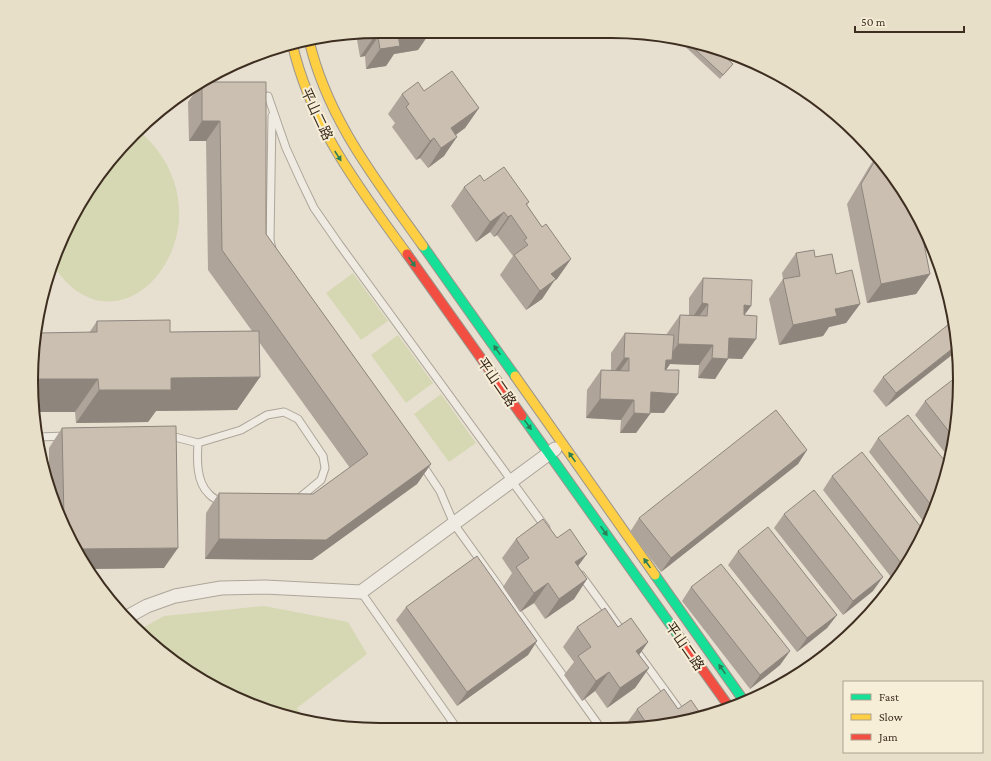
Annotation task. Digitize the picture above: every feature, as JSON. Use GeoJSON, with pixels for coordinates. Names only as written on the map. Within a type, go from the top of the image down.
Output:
{"type":"FeatureCollection","features":[{"type":"Feature","properties":{"kind":"street","name":"平山二路"},"geometry":{"type":"LineString","coordinates":[[311,46],[320,81],[338,121],[357,152],[741,697]]}},
{"type":"Feature","properties":{"kind":"street","name":"平山二路"},"geometry":{"type":"LineString","coordinates":[[293,50],[295,62],[304,91],[329,143],[726,703]]}},
{"type":"Feature","properties":{"kind":"street"},"geometry":{"type":"LineString","coordinates":[[131,615],[147,606],[175,596],[221,588],[265,587],[361,592],[563,444]]}},
{"type":"Feature","properties":{"kind":"lane"},"geometry":{"type":"LineString","coordinates":[[268,96],[286,148],[314,208],[553,537]]}},
{"type":"Feature","properties":{"kind":"lane"},"geometry":{"type":"LineString","coordinates":[[273,109],[270,240],[274,253]]}},
{"type":"Feature","properties":{"kind":"lane"},"geometry":{"type":"LineString","coordinates":[[163,434],[198,443],[241,430],[267,415],[284,412],[298,419],[323,456],[325,468],[321,480],[297,499],[288,503]]}},
{"type":"Feature","properties":{"kind":"lane"},"geometry":{"type":"LineString","coordinates":[[43,437],[77,436]]}},
{"type":"Feature","properties":{"kind":"lane"},"geometry":{"type":"LineString","coordinates":[[198,443],[197,462],[201,482],[209,494],[223,503],[231,504]]}},
{"type":"Feature","properties":{"kind":"lane"},"geometry":{"type":"LineString","coordinates":[[416,455],[440,491],[454,524],[597,723]]}},
{"type":"Feature","properties":{"kind":"lane"},"geometry":{"type":"LineString","coordinates":[[576,569],[627,638]]}},
{"type":"Feature","properties":{"kind":"lane"},"geometry":{"type":"LineString","coordinates":[[361,592],[453,723]]}},
{"type":"Feature","properties":{"kind":"lane"},"geometry":{"type":"LineString","coordinates":[[632,644],[683,715]]}},
{"type":"Feature","properties":{"kind":"green space"},"geometry":{"type":"Polygon","coordinates":[[[142,135],[167,166],[179,204],[175,240],[161,271],[138,293],[110,302],[81,294],[57,269],[64,249],[73,229],[96,190],[123,155],[142,135]]]}},
{"type":"Feature","properties":{"kind":"green space"},"geometry":{"type":"Polygon","coordinates":[[[353,273],[388,321],[361,340],[326,293],[353,273]]]}},
{"type":"Feature","properties":{"kind":"green space"},"geometry":{"type":"Polygon","coordinates":[[[398,335],[433,383],[406,403],[371,355],[398,335]]]}},
{"type":"Feature","properties":{"kind":"green space"},"geometry":{"type":"Polygon","coordinates":[[[441,394],[476,443],[449,462],[414,414],[441,394]]]}},
{"type":"Feature","properties":{"kind":"green space"},"geometry":{"type":"Polygon","coordinates":[[[264,606],[348,622],[367,654],[297,708],[301,713],[270,705],[249,697],[229,688],[190,665],[143,628],[164,616],[264,606]]]}},
{"type":"Feature","properties":{"kind":"building"},"geometry":{"type":"Polygon","coordinates":[[[378,38],[398,38],[400,46],[380,49],[378,38]]]}},
{"type":"Feature","properties":{"kind":"building"},"geometry":{"type":"Polygon","coordinates":[[[695,49],[726,58],[733,64],[723,75],[695,49]]]}},
{"type":"Feature","properties":{"kind":"building"},"geometry":{"type":"Polygon","coordinates":[[[452,71],[479,108],[451,128],[457,137],[441,148],[434,138],[430,141],[406,107],[409,104],[402,94],[418,82],[424,91],[452,71]]]}},
{"type":"Feature","properties":{"kind":"building"},"geometry":{"type":"Polygon","coordinates":[[[213,82],[266,82],[266,234],[431,464],[326,540],[219,539],[219,493],[313,494],[368,454],[222,250],[220,121],[202,121],[202,88],[209,84],[213,82]]]}},
{"type":"Feature","properties":{"kind":"building"},"geometry":{"type":"Polygon","coordinates":[[[874,162],[895,190],[918,229],[923,241],[930,274],[881,284],[861,184],[874,162]]]}},
{"type":"Feature","properties":{"kind":"building"},"geometry":{"type":"Polygon","coordinates":[[[504,167],[529,202],[526,204],[542,227],[546,224],[571,259],[551,274],[556,279],[540,291],[514,255],[528,245],[524,240],[527,238],[511,215],[508,217],[504,212],[490,222],[464,187],[480,175],[484,181],[504,167]]]}},
{"type":"Feature","properties":{"kind":"building"},"geometry":{"type":"Polygon","coordinates":[[[814,250],[815,257],[832,254],[836,274],[852,270],[860,304],[835,309],[837,316],[793,325],[783,279],[800,276],[796,253],[814,250]]]}},
{"type":"Feature","properties":{"kind":"building"},"geometry":{"type":"Polygon","coordinates":[[[703,278],[752,280],[751,306],[744,305],[744,315],[757,316],[756,339],[729,338],[728,359],[712,358],[713,345],[678,344],[680,315],[707,316],[708,304],[702,303],[703,278]]]}},
{"type":"Feature","properties":{"kind":"building"},"geometry":{"type":"Polygon","coordinates":[[[170,320],[170,332],[259,331],[260,377],[171,378],[171,390],[99,390],[98,379],[38,379],[42,333],[97,332],[97,321],[170,320]]]}},
{"type":"Feature","properties":{"kind":"building"},"geometry":{"type":"Polygon","coordinates":[[[948,325],[951,350],[896,393],[883,377],[948,325]]]}},
{"type":"Feature","properties":{"kind":"building"},"geometry":{"type":"Polygon","coordinates":[[[625,333],[674,335],[672,360],[666,360],[665,370],[679,370],[678,394],[651,392],[650,414],[634,413],[634,400],[600,399],[601,370],[629,371],[629,358],[624,358],[625,333]]]}},
{"type":"Feature","properties":{"kind":"building"},"geometry":{"type":"Polygon","coordinates":[[[953,380],[949,431],[925,401],[953,380]]]}},
{"type":"Feature","properties":{"kind":"building"},"geometry":{"type":"Polygon","coordinates":[[[776,410],[807,450],[671,558],[639,518],[776,410]]]}},
{"type":"Feature","properties":{"kind":"building"},"geometry":{"type":"Polygon","coordinates":[[[908,415],[943,459],[930,504],[878,438],[908,415]]]}},
{"type":"Feature","properties":{"kind":"building"},"geometry":{"type":"Polygon","coordinates":[[[176,426],[178,548],[82,549],[64,512],[62,428],[176,426]]]}},
{"type":"Feature","properties":{"kind":"building"},"geometry":{"type":"Polygon","coordinates":[[[862,452],[920,527],[900,562],[832,476],[862,452]]]}},
{"type":"Feature","properties":{"kind":"building"},"geometry":{"type":"Polygon","coordinates":[[[814,490],[883,577],[853,601],[784,514],[814,490]]]}},
{"type":"Feature","properties":{"kind":"building"},"geometry":{"type":"Polygon","coordinates":[[[543,519],[557,538],[570,529],[587,554],[575,562],[587,579],[559,599],[548,583],[534,593],[516,567],[529,558],[516,539],[543,519]]]}},
{"type":"Feature","properties":{"kind":"building"},"geometry":{"type":"Polygon","coordinates":[[[768,527],[837,615],[807,638],[738,551],[768,527]]]}},
{"type":"Feature","properties":{"kind":"building"},"geometry":{"type":"Polygon","coordinates":[[[477,556],[537,641],[467,692],[406,607],[477,556]]]}},
{"type":"Feature","properties":{"kind":"building"},"geometry":{"type":"Polygon","coordinates":[[[721,564],[790,651],[760,675],[691,587],[721,564]]]}},
{"type":"Feature","properties":{"kind":"building"},"geometry":{"type":"Polygon","coordinates":[[[605,608],[618,627],[631,618],[648,642],[636,651],[649,668],[620,688],[609,672],[596,681],[578,656],[591,647],[577,627],[605,608]]]}},
{"type":"Feature","properties":{"kind":"building"},"geometry":{"type":"Polygon","coordinates":[[[664,689],[678,709],[691,700],[699,711],[645,721],[637,709],[664,689]]]}},
{"type":"Feature","properties":{"kind":"traffic: fast"},"geometry":{"type":"LineString","coordinates":[[423,246],[515,376]]}},
{"type":"Feature","properties":{"kind":"traffic: fast"},"geometry":{"type":"LineString","coordinates":[[522,416],[680,638]]}},
{"type":"Feature","properties":{"kind":"traffic: fast"},"geometry":{"type":"LineString","coordinates":[[655,575],[741,697]]}},
{"type":"Feature","properties":{"kind":"traffic: slow"},"geometry":{"type":"LineString","coordinates":[[311,46],[317,69],[341,123],[371,173],[423,246]]}},
{"type":"Feature","properties":{"kind":"traffic: slow"},"geometry":{"type":"LineString","coordinates":[[294,50],[300,73],[311,101],[338,154],[371,204],[407,254]]}},
{"type":"Feature","properties":{"kind":"traffic: slow"},"geometry":{"type":"LineString","coordinates":[[515,376],[655,575]]}},
{"type":"Feature","properties":{"kind":"traffic: jam"},"geometry":{"type":"LineString","coordinates":[[407,254],[522,416]]}},
{"type":"Feature","properties":{"kind":"traffic: jam"},"geometry":{"type":"LineString","coordinates":[[680,638],[726,703]]}}]}
